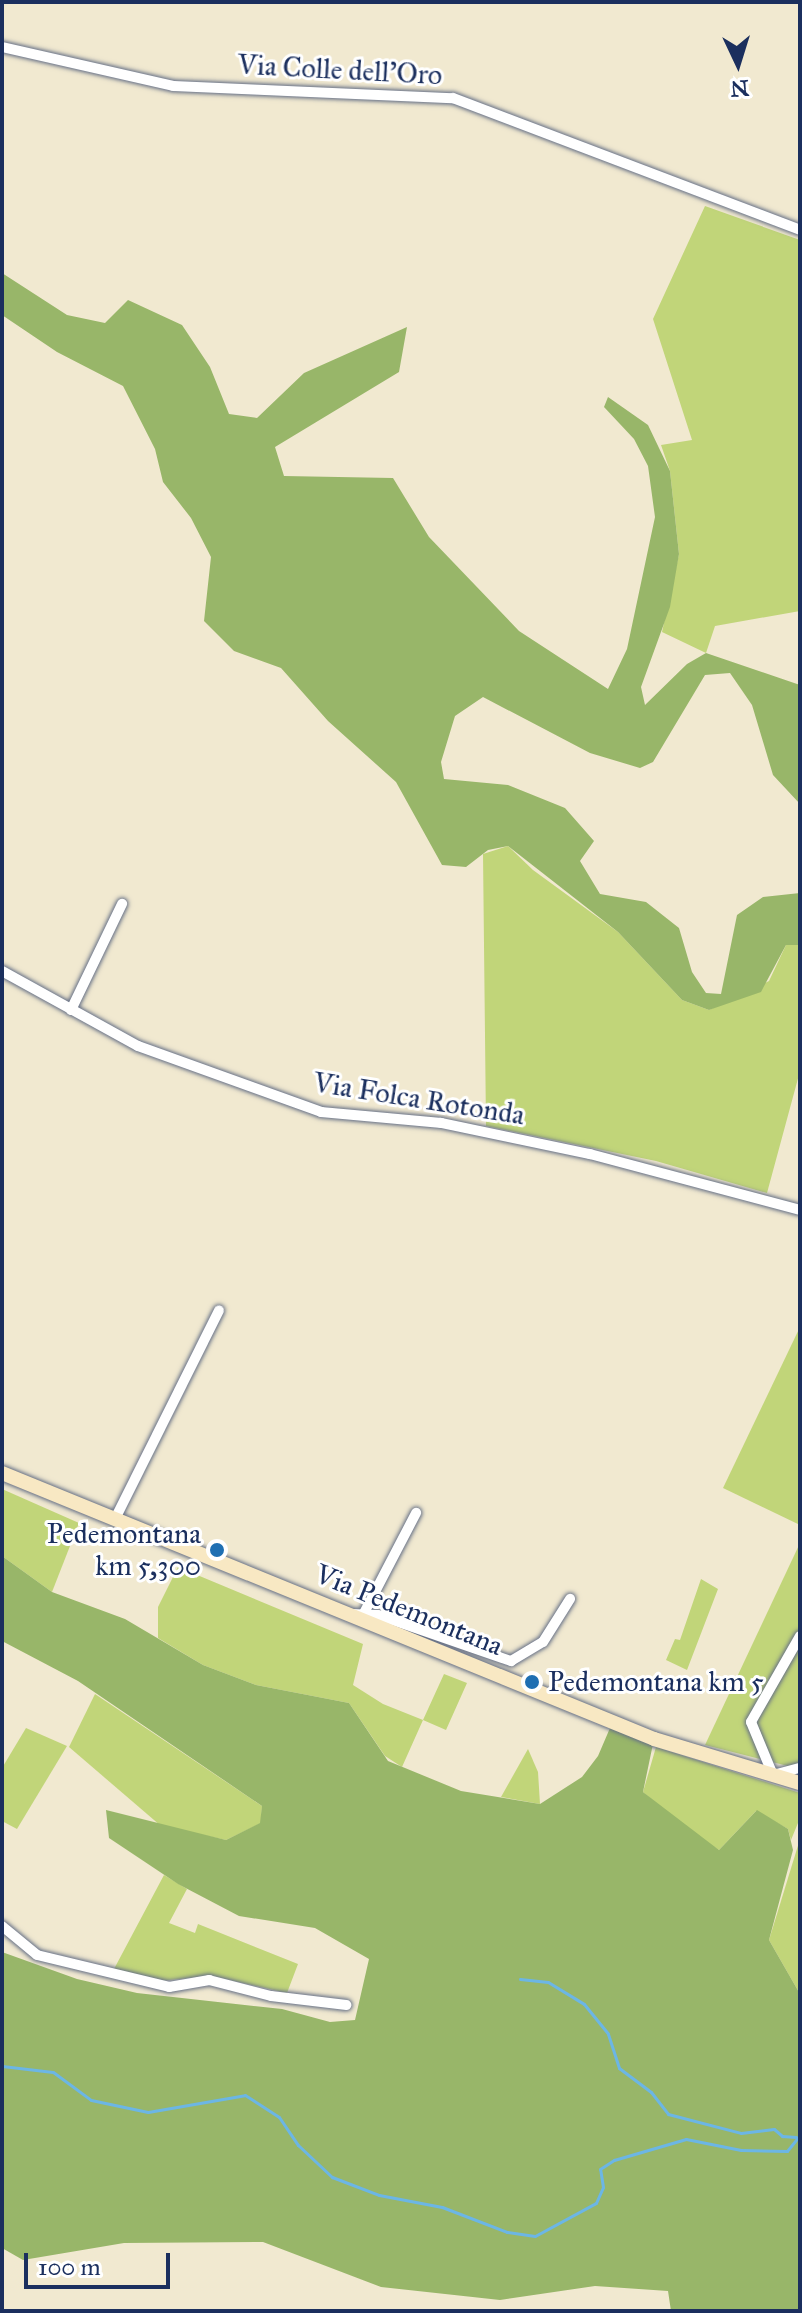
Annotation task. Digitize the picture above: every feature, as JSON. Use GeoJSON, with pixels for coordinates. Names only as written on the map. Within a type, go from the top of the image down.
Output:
{"type":"FeatureCollection","features":[{"type":"Feature","properties":{"kind":"street","name":"Via Colle dell'Oro"},"geometry":{"type":"LineString","coordinates":[[2,47],[173,86],[453,98],[800,230]]}},
{"type":"Feature","properties":{"kind":"street"},"geometry":{"type":"LineString","coordinates":[[71,1010],[122,904]]}},
{"type":"Feature","properties":{"kind":"street","name":"Via Folca Rotonda"},"geometry":{"type":"LineString","coordinates":[[2,971],[138,1046],[321,1112],[441,1123],[590,1154],[800,1210]]}},
{"type":"Feature","properties":{"kind":"street"},"geometry":{"type":"LineString","coordinates":[[115,1519],[219,1310]]}},
{"type":"Feature","properties":{"kind":"street","name":"Via Pedemontana"},"geometry":{"type":"LineString","coordinates":[[2,1473],[357,1614],[658,1740],[800,1783]]}},
{"type":"Feature","properties":{"kind":"street"},"geometry":{"type":"LineString","coordinates":[[416,1513],[357,1614],[511,1661],[543,1642],[570,1599]]}},
{"type":"Feature","properties":{"kind":"street"},"geometry":{"type":"LineString","coordinates":[[800,1636],[751,1719],[773,1775],[800,1768]]}},
{"type":"Feature","properties":{"kind":"street"},"geometry":{"type":"LineString","coordinates":[[2,1926],[37,1955],[169,1987],[209,1980],[271,1996],[346,2005]]}},
{"type":"Feature","properties":{"kind":"green space"},"geometry":{"type":"Polygon","coordinates":[[[705,206],[800,240],[800,611],[715,626],[706,653],[662,632],[679,554],[670,471],[661,445],[692,440],[653,319],[705,206]]]}},
{"type":"Feature","properties":{"kind":"green space"},"geometry":{"type":"Polygon","coordinates":[[[2,273],[67,315],[105,323],[128,300],[182,325],[210,367],[229,414],[257,418],[304,373],[407,327],[399,372],[275,447],[284,476],[393,478],[429,537],[519,631],[608,689],[627,649],[655,517],[648,466],[634,439],[604,407],[608,397],[648,425],[670,471],[679,554],[670,607],[641,687],[645,705],[687,664],[706,653],[800,685],[800,804],[773,775],[752,705],[730,673],[705,675],[653,762],[640,768],[590,753],[483,697],[455,716],[441,762],[444,779],[508,785],[565,808],[594,841],[580,861],[600,894],[646,902],[679,928],[692,972],[706,993],[721,994],[737,915],[763,897],[800,893],[800,945],[786,945],[761,992],[709,1010],[682,1000],[618,932],[508,846],[488,850],[466,867],[442,865],[396,782],[328,721],[281,668],[234,651],[204,621],[211,557],[191,518],[163,482],[155,449],[123,386],[57,352],[2,315],[2,273]]]}},
{"type":"Feature","properties":{"kind":"green space"},"geometry":{"type":"Polygon","coordinates":[[[508,846],[533,870],[618,932],[682,1000],[709,1010],[769,981],[786,945],[800,945],[800,1071],[767,1193],[656,1161],[486,1126],[483,854],[508,846]]]}},
{"type":"Feature","properties":{"kind":"green space"},"geometry":{"type":"Polygon","coordinates":[[[800,1327],[800,1525],[723,1488],[800,1327]]]}},
{"type":"Feature","properties":{"kind":"green space"},"geometry":{"type":"Polygon","coordinates":[[[2,1489],[79,1523],[52,1592],[2,1556],[2,1489]]]}},
{"type":"Feature","properties":{"kind":"green space"},"geometry":{"type":"Polygon","coordinates":[[[800,1543],[800,1769],[705,1745],[800,1543]]]}},
{"type":"Feature","properties":{"kind":"green space"},"geometry":{"type":"Polygon","coordinates":[[[2,1556],[52,1592],[125,1619],[203,1665],[256,1685],[349,1703],[388,1761],[461,1791],[540,1804],[582,1777],[598,1756],[613,1721],[654,1739],[643,1792],[719,1850],[757,1810],[788,1829],[793,1850],[769,1940],[800,1994],[800,2311],[671,2311],[668,2291],[595,2286],[500,2300],[381,2287],[263,2242],[124,2243],[23,2260],[2,2248],[2,1952],[77,1979],[137,1993],[282,2009],[330,2022],[355,2020],[369,1959],[315,1928],[239,1916],[178,1884],[109,1838],[106,1810],[226,1840],[260,1823],[262,1806],[78,1681],[2,1641],[2,1556]]]}},
{"type":"Feature","properties":{"kind":"green space"},"geometry":{"type":"Polygon","coordinates":[[[178,1567],[363,1644],[353,1685],[383,1704],[423,1720],[402,1767],[385,1756],[349,1703],[256,1685],[203,1665],[158,1638],[158,1607],[178,1567]]]}},
{"type":"Feature","properties":{"kind":"green space"},"geometry":{"type":"Polygon","coordinates":[[[701,1579],[718,1589],[687,1670],[666,1660],[675,1639],[680,1640],[701,1579]]]}},
{"type":"Feature","properties":{"kind":"green space"},"geometry":{"type":"Polygon","coordinates":[[[444,1674],[467,1683],[446,1730],[423,1720],[444,1674]]]}},
{"type":"Feature","properties":{"kind":"green space"},"geometry":{"type":"Polygon","coordinates":[[[95,1694],[262,1806],[261,1823],[226,1840],[161,1826],[69,1747],[95,1694]]]}},
{"type":"Feature","properties":{"kind":"green space"},"geometry":{"type":"Polygon","coordinates":[[[26,1728],[67,1746],[17,1829],[2,1821],[2,1768],[26,1728]]]}},
{"type":"Feature","properties":{"kind":"green space"},"geometry":{"type":"Polygon","coordinates":[[[656,1747],[800,1793],[800,1818],[791,1840],[788,1829],[756,1811],[719,1850],[686,1829],[643,1792],[656,1747]]]}},
{"type":"Feature","properties":{"kind":"green space"},"geometry":{"type":"Polygon","coordinates":[[[528,1749],[538,1772],[540,1804],[501,1797],[528,1749]]]}},
{"type":"Feature","properties":{"kind":"green space"},"geometry":{"type":"Polygon","coordinates":[[[800,1839],[800,1994],[769,1940],[800,1839]]]}},
{"type":"Feature","properties":{"kind":"green space"},"geometry":{"type":"Polygon","coordinates":[[[164,1875],[187,1889],[169,1923],[195,1933],[198,1924],[298,1964],[287,1993],[212,1976],[158,1981],[114,1969],[164,1875]]]}},
{"type":"Feature","properties":{"kind":"waterway"},"geometry":{"type":"LineString","coordinates":[[520,1979],[548,1982],[584,2004],[608,2034],[619,2068],[651,2092],[668,2114],[741,2133],[774,2129],[782,2136],[796,2137]]}},
{"type":"Feature","properties":{"kind":"waterway"},"geometry":{"type":"LineString","coordinates":[[2,2066],[53,2072],[91,2100],[148,2112],[245,2095],[279,2117],[298,2145],[332,2177],[379,2195],[442,2207],[507,2232],[535,2236],[596,2203],[603,2187],[600,2169],[614,2160],[686,2139],[741,2150],[787,2151],[800,2135]]}},
{"type":"Feature","properties":{"kind":"place","name":"Pedemontana km 5,300"},"geometry":{"type":"Point","coordinates":[217,1550]}},
{"type":"Feature","properties":{"kind":"place","name":"Pedemontana km 5"},"geometry":{"type":"Point","coordinates":[532,1682]}}]}
